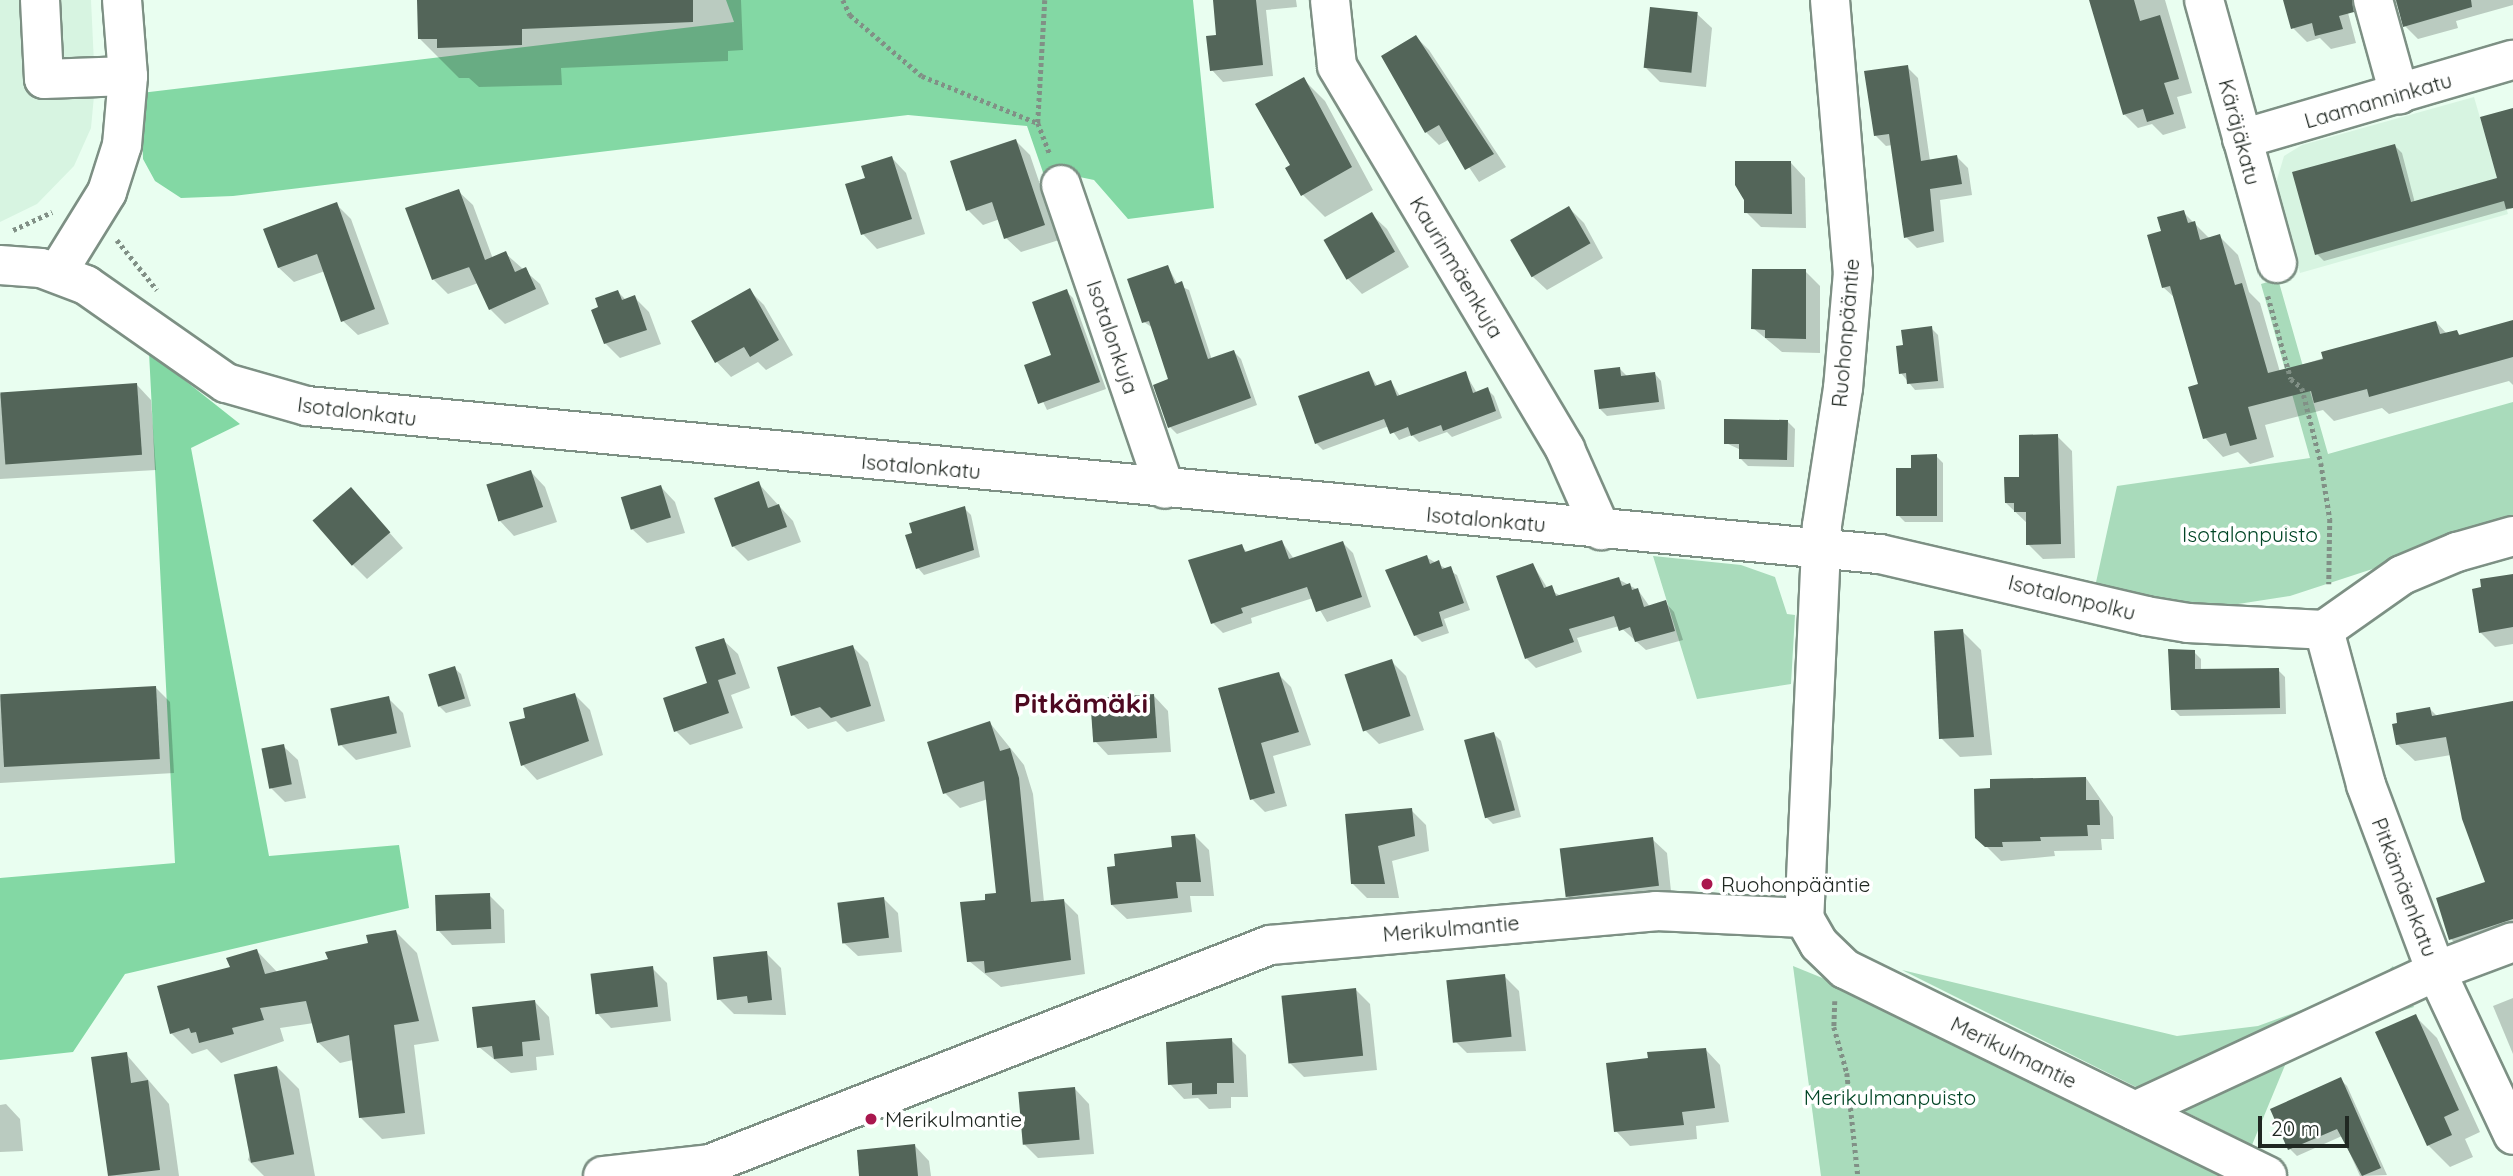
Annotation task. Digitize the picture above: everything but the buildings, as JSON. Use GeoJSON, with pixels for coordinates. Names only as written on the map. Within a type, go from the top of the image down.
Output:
{"type":"FeatureCollection","features":[{"type":"Feature","properties":{"kind":"street"},"geometry":{"type":"LineString","coordinates":[[40,0],[44,79],[128,76]]}},
{"type":"Feature","properties":{"kind":"street"},"geometry":{"type":"LineString","coordinates":[[57,273],[97,209],[116,169],[128,76],[122,0]]}},
{"type":"Feature","properties":{"kind":"street","name":"Kaurinmäenkuja"},"geometry":{"type":"LineString","coordinates":[[1330,0],[1337,66],[1565,449],[1601,530]]}},
{"type":"Feature","properties":{"kind":"street","name":"Ruohonpääntie"},"geometry":{"type":"LineString","coordinates":[[1804,918],[1804,842],[1821,548],[1853,272],[1830,0]]}},
{"type":"Feature","properties":{"kind":"street","name":"Käräjäkatu"},"geometry":{"type":"LineString","coordinates":[[2204,0],[2242,139],[2272,277]]}},
{"type":"Feature","properties":{"kind":"street"},"geometry":{"type":"LineString","coordinates":[[2373,0],[2399,94]]}},
{"type":"Feature","properties":{"kind":"street","name":"Laamanninkatu"},"geometry":{"type":"LineString","coordinates":[[2242,139],[2513,60]]}},
{"type":"Feature","properties":{"kind":"street","name":"Isotalonkuja"},"geometry":{"type":"LineString","coordinates":[[1061,185],[1165,489]]}},
{"type":"Feature","properties":{"kind":"street","name":"Isotalonkatu"},"geometry":{"type":"LineString","coordinates":[[0,265],[57,273],[100,292],[226,383],[286,402],[1165,489],[1821,548]]}},
{"type":"Feature","properties":{"kind":"street"},"geometry":{"type":"LineString","coordinates":[[2324,630],[2402,575],[2468,548],[2513,536]]}},
{"type":"Feature","properties":{"kind":"street","name":"Isotalonpolku"},"geometry":{"type":"LineString","coordinates":[[1821,548],[1880,554],[2188,623],[2324,630]]}},
{"type":"Feature","properties":{"kind":"street","name":"Pitkämäenkatu"},"geometry":{"type":"LineString","coordinates":[[2324,630],[2366,785],[2436,971],[2513,1135]]}},
{"type":"Feature","properties":{"kind":"street","name":"Merikulmantie"},"geometry":{"type":"LineString","coordinates":[[603,1176],[712,1170],[1270,945],[1656,911],[1804,918],[1819,944],[1845,969],[2267,1176]]}},
{"type":"Feature","properties":{"kind":"street"},"geometry":{"type":"LineString","coordinates":[[2135,1111],[2436,971],[2513,942]]}},
{"type":"Feature","properties":{"kind":"path"},"geometry":{"type":"LineString","coordinates":[[843,0],[850,15],[922,75],[1038,124]]}},
{"type":"Feature","properties":{"kind":"path"},"geometry":{"type":"LineString","coordinates":[[1045,0],[1038,124],[1061,185]]}},
{"type":"Feature","properties":{"kind":"path"},"geometry":{"type":"LineString","coordinates":[[0,234],[55,209]]}},
{"type":"Feature","properties":{"kind":"path"},"geometry":{"type":"LineString","coordinates":[[2272,277],[2291,379],[2302,388],[2321,463],[2330,519],[2324,630]]}},
{"type":"Feature","properties":{"kind":"path"},"geometry":{"type":"LineString","coordinates":[[1836,992],[1834,1027],[1847,1073],[1858,1176]]}},
{"type":"Feature","properties":{"kind":"shaded area"},"geometry":{"type":"Polygon","coordinates":[[[0,0],[91,0],[95,85],[91,128],[74,166],[37,204],[0,222],[0,0]]]}},
{"type":"Feature","properties":{"kind":"shaded area"},"geometry":{"type":"Polygon","coordinates":[[[2474,97],[2508,214],[2300,273],[2276,183],[2284,156],[2302,145],[2474,97]]]}},
{"type":"Feature","properties":{"kind":"green space"},"geometry":{"type":"Polygon","coordinates":[[[726,0],[1193,0],[1214,208],[1128,219],[1094,180],[1070,175],[1046,181],[1027,126],[908,115],[233,196],[181,198],[155,181],[143,159],[141,93],[734,22],[726,0]]]}},
{"type":"Feature","properties":{"kind":"green space","name":"Isotalonpuisto"},"geometry":{"type":"Polygon","coordinates":[[[2278,279],[2328,454],[2513,402],[2513,523],[2290,596],[2238,604],[2186,604],[2095,587],[2117,486],[2310,458],[2261,284],[2278,279]]]}},
{"type":"Feature","properties":{"kind":"green space"},"geometry":{"type":"Polygon","coordinates":[[[149,352],[240,424],[191,448],[269,856],[399,845],[409,908],[125,974],[73,1052],[0,1060],[0,878],[175,863],[149,352]]]}},
{"type":"Feature","properties":{"kind":"green space"},"geometry":{"type":"Polygon","coordinates":[[[1653,556],[1741,565],[1775,577],[1787,614],[1795,615],[1791,684],[1697,699],[1653,556]]]}},
{"type":"Feature","properties":{"kind":"green space","name":"Merikulmanpuisto"},"geometry":{"type":"Polygon","coordinates":[[[1793,966],[1852,990],[2223,1176],[1821,1176],[1793,966]]]}},
{"type":"Feature","properties":{"kind":"green space"},"geometry":{"type":"Polygon","coordinates":[[[2393,966],[2414,1007],[2293,1046],[2252,1145],[1902,970],[2177,1036],[2258,1026],[2375,983],[2393,966]]]}},
{"type":"Feature","properties":{"kind":"place","name":"Ruohonpääntie"},"geometry":{"type":"Point","coordinates":[1707,884]}},
{"type":"Feature","properties":{"kind":"place","name":"Merikulmantie"},"geometry":{"type":"Point","coordinates":[871,1119]}},
{"type":"Feature","properties":{"kind":"district","name":"Pitkämäki"},"geometry":{"type":"Point","coordinates":[1081,703]}}]}
